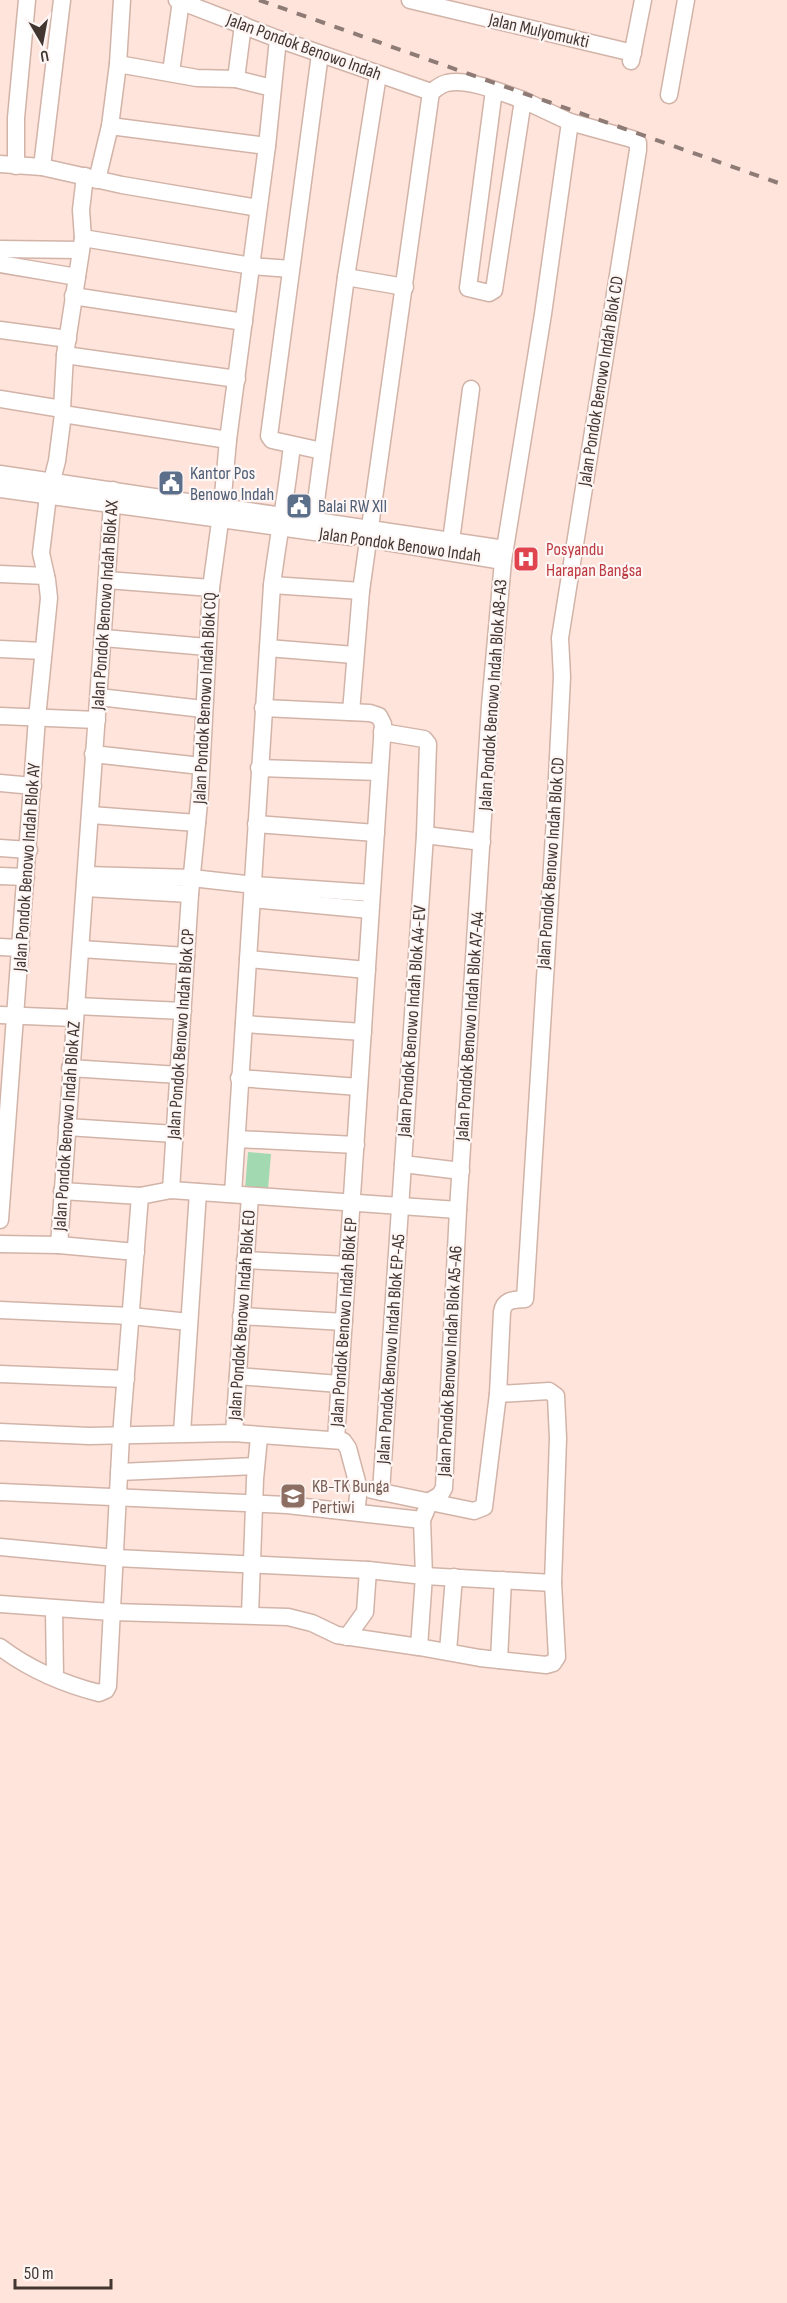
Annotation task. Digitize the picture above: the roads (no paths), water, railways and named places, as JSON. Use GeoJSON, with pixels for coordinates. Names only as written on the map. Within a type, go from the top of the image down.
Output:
{"type":"FeatureCollection","features":[{"type":"Feature","properties":{"kind":"street"},"geometry":{"type":"LineString","coordinates":[[27,0],[16,118],[8,165],[42,167],[258,208]]}},
{"type":"Feature","properties":{"kind":"street"},"geometry":{"type":"LineString","coordinates":[[42,167],[62,0]]}},
{"type":"Feature","properties":{"kind":"street"},"geometry":{"type":"LineString","coordinates":[[37,718],[49,598],[40,553],[49,488],[57,461],[67,347],[82,244],[81,210],[110,126],[118,64],[122,0]]}},
{"type":"Feature","properties":{"kind":"street","name":"Jalan Mulyomukti"},"geometry":{"type":"LineString","coordinates":[[410,0],[632,57],[643,0]]}},
{"type":"Feature","properties":{"kind":"street"},"geometry":{"type":"LineString","coordinates":[[669,95],[686,0]]}},
{"type":"Feature","properties":{"kind":"street"},"geometry":{"type":"LineString","coordinates":[[171,72],[179,1]]}},
{"type":"Feature","properties":{"kind":"street","name":"Jalan Pondok Benowo Indah"},"geometry":{"type":"LineString","coordinates":[[179,1],[278,39],[431,92]]}},
{"type":"Feature","properties":{"kind":"street"},"geometry":{"type":"LineString","coordinates":[[236,79],[243,25]]}},
{"type":"Feature","properties":{"kind":"street","name":"Jalan Pondok Benowo Indah Blok CQ"},"geometry":{"type":"LineString","coordinates":[[191,886],[201,766],[211,588],[267,146],[278,39]]}},
{"type":"Feature","properties":{"kind":"street"},"geometry":{"type":"LineString","coordinates":[[320,54],[269,436],[272,440],[292,446],[322,451]]}},
{"type":"Feature","properties":{"kind":"street"},"geometry":{"type":"LineString","coordinates":[[118,64],[197,78],[236,79],[272,88]]}},
{"type":"Feature","properties":{"kind":"street"},"geometry":{"type":"LineString","coordinates":[[313,526],[346,277],[378,75]]}},
{"type":"Feature","properties":{"kind":"street"},"geometry":{"type":"LineString","coordinates":[[351,712],[361,591],[431,92],[444,84],[456,82],[494,90],[523,100],[570,122]]}},
{"type":"Feature","properties":{"kind":"street"},"geometry":{"type":"LineString","coordinates":[[494,90],[473,237],[468,290],[489,293],[494,290],[523,100]]}},
{"type":"Feature","properties":{"kind":"street","name":"Jalan Pondok Benowo Indah Blok A8-A3"},"geometry":{"type":"LineString","coordinates":[[482,842],[490,706],[505,555],[543,314],[570,122]]}},
{"type":"Feature","properties":{"kind":"street","name":"Jalan Pondok Benowo Indah Blok CD"},"geometry":{"type":"LineString","coordinates":[[498,1394],[503,1306],[507,1302],[525,1299],[555,818],[562,677],[560,638],[638,150],[638,143],[632,139],[570,122]]}},
{"type":"Feature","properties":{"kind":"street"},"geometry":{"type":"LineString","coordinates":[[110,126],[267,146]]}},
{"type":"Feature","properties":{"kind":"street"},"geometry":{"type":"LineString","coordinates":[[0,249],[82,244],[291,269]]}},
{"type":"Feature","properties":{"kind":"street"},"geometry":{"type":"LineString","coordinates":[[0,264],[76,277]]}},
{"type":"Feature","properties":{"kind":"street"},"geometry":{"type":"LineString","coordinates":[[346,277],[405,287]]}},
{"type":"Feature","properties":{"kind":"street"},"geometry":{"type":"LineString","coordinates":[[73,296],[244,322]]}},
{"type":"Feature","properties":{"kind":"street"},"geometry":{"type":"LineString","coordinates":[[0,330],[67,347],[237,380]]}},
{"type":"Feature","properties":{"kind":"street"},"geometry":{"type":"LineString","coordinates":[[452,541],[471,389]]}},
{"type":"Feature","properties":{"kind":"street"},"geometry":{"type":"LineString","coordinates":[[0,399],[228,440]]}},
{"type":"Feature","properties":{"kind":"street"},"geometry":{"type":"LineString","coordinates":[[241,1195],[237,1139],[239,1078],[253,892],[263,708],[272,585],[292,446]]}},
{"type":"Feature","properties":{"kind":"street","name":"Jalan Pondok Benowo Indah"},"geometry":{"type":"LineString","coordinates":[[0,474],[49,488],[505,555]]}},
{"type":"Feature","properties":{"kind":"street","name":"Jalan Pondok Benowo Indah"},"geometry":{"type":"LineString","coordinates":[[0,489],[49,488]]}},
{"type":"Feature","properties":{"kind":"street","name":"Jalan Pondok Benowo Indah Blok AX"},"geometry":{"type":"LineString","coordinates":[[97,720],[113,497]]}},
{"type":"Feature","properties":{"kind":"street","name":"Jalan Pondok Benowo Indah"},"geometry":{"type":"LineString","coordinates":[[369,534],[452,541],[505,555]]}},
{"type":"Feature","properties":{"kind":"street"},"geometry":{"type":"LineString","coordinates":[[0,574],[46,576]]}},
{"type":"Feature","properties":{"kind":"street"},"geometry":{"type":"LineString","coordinates":[[107,579],[211,588]]}},
{"type":"Feature","properties":{"kind":"street"},"geometry":{"type":"LineString","coordinates":[[272,585],[361,591]]}},
{"type":"Feature","properties":{"kind":"street"},"geometry":{"type":"LineString","coordinates":[[104,638],[207,647]]}},
{"type":"Feature","properties":{"kind":"street"},"geometry":{"type":"LineString","coordinates":[[268,648],[354,655]]}},
{"type":"Feature","properties":{"kind":"street"},"geometry":{"type":"LineString","coordinates":[[0,649],[43,651]]}},
{"type":"Feature","properties":{"kind":"street"},"geometry":{"type":"LineString","coordinates":[[99,697],[203,709]]}},
{"type":"Feature","properties":{"kind":"street"},"geometry":{"type":"LineString","coordinates":[[263,708],[373,713],[379,716],[383,728]]}},
{"type":"Feature","properties":{"kind":"street"},"geometry":{"type":"LineString","coordinates":[[0,716],[97,720],[75,1012]]}},
{"type":"Feature","properties":{"kind":"street","name":"Jalan Pondok Benowo Indah Blok AY"},"geometry":{"type":"LineString","coordinates":[[8,1016],[21,948],[37,718]]}},
{"type":"Feature","properties":{"kind":"street","name":"Jalan Pondok Benowo Indah Blok EP"},"geometry":{"type":"LineString","coordinates":[[336,1440],[370,893],[383,728]]}},
{"type":"Feature","properties":{"kind":"street","name":"Jalan Pondok Benowo Indah Blok A4-EV"},"geometry":{"type":"LineString","coordinates":[[383,728],[427,741],[425,835],[400,1207]]}},
{"type":"Feature","properties":{"kind":"street"},"geometry":{"type":"LineString","coordinates":[[93,754],[201,766]]}},
{"type":"Feature","properties":{"kind":"street"},"geometry":{"type":"LineString","coordinates":[[259,768],[379,772]]}},
{"type":"Feature","properties":{"kind":"street"},"geometry":{"type":"LineString","coordinates":[[0,783],[33,786]]}},
{"type":"Feature","properties":{"kind":"street"},"geometry":{"type":"LineString","coordinates":[[91,815],[197,823]]}},
{"type":"Feature","properties":{"kind":"street"},"geometry":{"type":"LineString","coordinates":[[256,824],[376,833]]}},
{"type":"Feature","properties":{"kind":"street"},"geometry":{"type":"LineString","coordinates":[[425,835],[482,842]]}},
{"type":"Feature","properties":{"kind":"street","name":"Jalan Pondok Benowo Indah Blok A7-A4"},"geometry":{"type":"LineString","coordinates":[[458,1210],[482,842]]}},
{"type":"Feature","properties":{"kind":"street"},"geometry":{"type":"LineString","coordinates":[[0,848],[29,850]]}},
{"type":"Feature","properties":{"kind":"street"},"geometry":{"type":"LineString","coordinates":[[0,876],[26,877]]}},
{"type":"Feature","properties":{"kind":"street"},"geometry":{"type":"LineString","coordinates":[[85,881],[191,886],[253,892],[370,910]]}},
{"type":"Feature","properties":{"kind":"street","name":"Jalan Pondok Benowo Indah Blok CP"},"geometry":{"type":"LineString","coordinates":[[171,1190],[191,886]]}},
{"type":"Feature","properties":{"kind":"street"},"geometry":{"type":"LineString","coordinates":[[253,892],[370,893]]}},
{"type":"Feature","properties":{"kind":"street"},"geometry":{"type":"LineString","coordinates":[[0,947],[21,948]]}},
{"type":"Feature","properties":{"kind":"street"},"geometry":{"type":"LineString","coordinates":[[81,949],[186,956]]}},
{"type":"Feature","properties":{"kind":"street"},"geometry":{"type":"LineString","coordinates":[[248,959],[367,970]]}},
{"type":"Feature","properties":{"kind":"street"},"geometry":{"type":"LineString","coordinates":[[0,1220],[8,1016],[75,1012],[183,1011]]}},
{"type":"Feature","properties":{"kind":"street","name":"Jalan Pondok Benowo Indah Blok AZ"},"geometry":{"type":"LineString","coordinates":[[59,1245],[75,1012]]}},
{"type":"Feature","properties":{"kind":"street"},"geometry":{"type":"LineString","coordinates":[[244,1024],[363,1032]]}},
{"type":"Feature","properties":{"kind":"street"},"geometry":{"type":"LineString","coordinates":[[70,1068],[179,1075]]}},
{"type":"Feature","properties":{"kind":"street"},"geometry":{"type":"LineString","coordinates":[[239,1078],[359,1087]]}},
{"type":"Feature","properties":{"kind":"street"},"geometry":{"type":"LineString","coordinates":[[67,1126],[175,1134]]}},
{"type":"Feature","properties":{"kind":"street"},"geometry":{"type":"LineString","coordinates":[[237,1139],[356,1145]]}},
{"type":"Feature","properties":{"kind":"street"},"geometry":{"type":"LineString","coordinates":[[403,1164],[460,1171]]}},
{"type":"Feature","properties":{"kind":"street"},"geometry":{"type":"LineString","coordinates":[[62,1191],[140,1196],[171,1190],[458,1210]]}},
{"type":"Feature","properties":{"kind":"street"},"geometry":{"type":"LineString","coordinates":[[182,1433],[198,1192]]}},
{"type":"Feature","properties":{"kind":"street","name":"Jalan Pondok Benowo Indah Blok EO"},"geometry":{"type":"LineString","coordinates":[[234,1433],[245,1260],[241,1195]]}},
{"type":"Feature","properties":{"kind":"street"},"geometry":{"type":"LineString","coordinates":[[0,1647],[26,1665],[96,1692],[103,1692],[108,1686],[121,1436],[140,1196]]}},
{"type":"Feature","properties":{"kind":"street","name":"Jalan Pondok Benowo Indah Blok EP-A5"},"geometry":{"type":"LineString","coordinates":[[381,1492],[400,1207]]}},
{"type":"Feature","properties":{"kind":"street","name":"Jalan Pondok Benowo Indah Blok A5-A6"},"geometry":{"type":"LineString","coordinates":[[419,1647],[424,1576],[422,1520],[430,1502],[440,1495],[444,1488],[458,1210]]}},
{"type":"Feature","properties":{"kind":"street"},"geometry":{"type":"LineString","coordinates":[[0,1244],[59,1245],[136,1252]]}},
{"type":"Feature","properties":{"kind":"street"},"geometry":{"type":"LineString","coordinates":[[245,1260],[348,1265]]}},
{"type":"Feature","properties":{"kind":"street"},"geometry":{"type":"LineString","coordinates":[[0,1310],[131,1316],[189,1322]]}},
{"type":"Feature","properties":{"kind":"street"},"geometry":{"type":"LineString","coordinates":[[241,1316],[344,1322]]}},
{"type":"Feature","properties":{"kind":"street"},"geometry":{"type":"LineString","coordinates":[[0,1374],[126,1379]]}},
{"type":"Feature","properties":{"kind":"street"},"geometry":{"type":"LineString","coordinates":[[238,1376],[339,1384]]}},
{"type":"Feature","properties":{"kind":"street"},"geometry":{"type":"LineString","coordinates":[[0,1605],[111,1612],[250,1615],[300,1619],[347,1637],[499,1660],[546,1665],[554,1663],[557,1657],[553,1583],[558,1437],[556,1396],[549,1391],[498,1394],[484,1507],[474,1511],[360,1489]]}},
{"type":"Feature","properties":{"kind":"street"},"geometry":{"type":"LineString","coordinates":[[0,1432],[121,1436],[234,1433],[259,1437],[343,1441],[348,1448],[360,1489],[356,1512]]}},
{"type":"Feature","properties":{"kind":"street"},"geometry":{"type":"LineString","coordinates":[[250,1615],[259,1437]]}},
{"type":"Feature","properties":{"kind":"street"},"geometry":{"type":"LineString","coordinates":[[119,1472],[256,1466]]}},
{"type":"Feature","properties":{"kind":"street"},"geometry":{"type":"LineString","coordinates":[[0,1492],[255,1503],[422,1520]]}},
{"type":"Feature","properties":{"kind":"street"},"geometry":{"type":"LineString","coordinates":[[0,1547],[116,1557],[253,1563],[553,1583]]}},
{"type":"Feature","properties":{"kind":"street"},"geometry":{"type":"LineString","coordinates":[[347,1637],[365,1612],[368,1570]]}},
{"type":"Feature","properties":{"kind":"street"},"geometry":{"type":"LineString","coordinates":[[448,1652],[454,1577]]}},
{"type":"Feature","properties":{"kind":"street"},"geometry":{"type":"LineString","coordinates":[[499,1660],[502,1580]]}},
{"type":"Feature","properties":{"kind":"street"},"geometry":{"type":"LineString","coordinates":[[54,1609],[55,1677]]}},
{"type":"Feature","properties":{"kind":"railway"},"geometry":{"type":"LineString","coordinates":[[259,0],[787,186]]}},
{"type":"Feature","properties":{"kind":"place","name":"Kantor Pos Benowo Indah"},"geometry":{"type":"Point","coordinates":[171,483]}},
{"type":"Feature","properties":{"kind":"place","name":"Balai RW XII"},"geometry":{"type":"Point","coordinates":[299,506]}},
{"type":"Feature","properties":{"kind":"place","name":"Posyandu Harapan Bangsa"},"geometry":{"type":"Point","coordinates":[526,559]}},
{"type":"Feature","properties":{"kind":"place","name":"KB-TK Bunga Pertiwi"},"geometry":{"type":"Point","coordinates":[293,1496]}}]}
